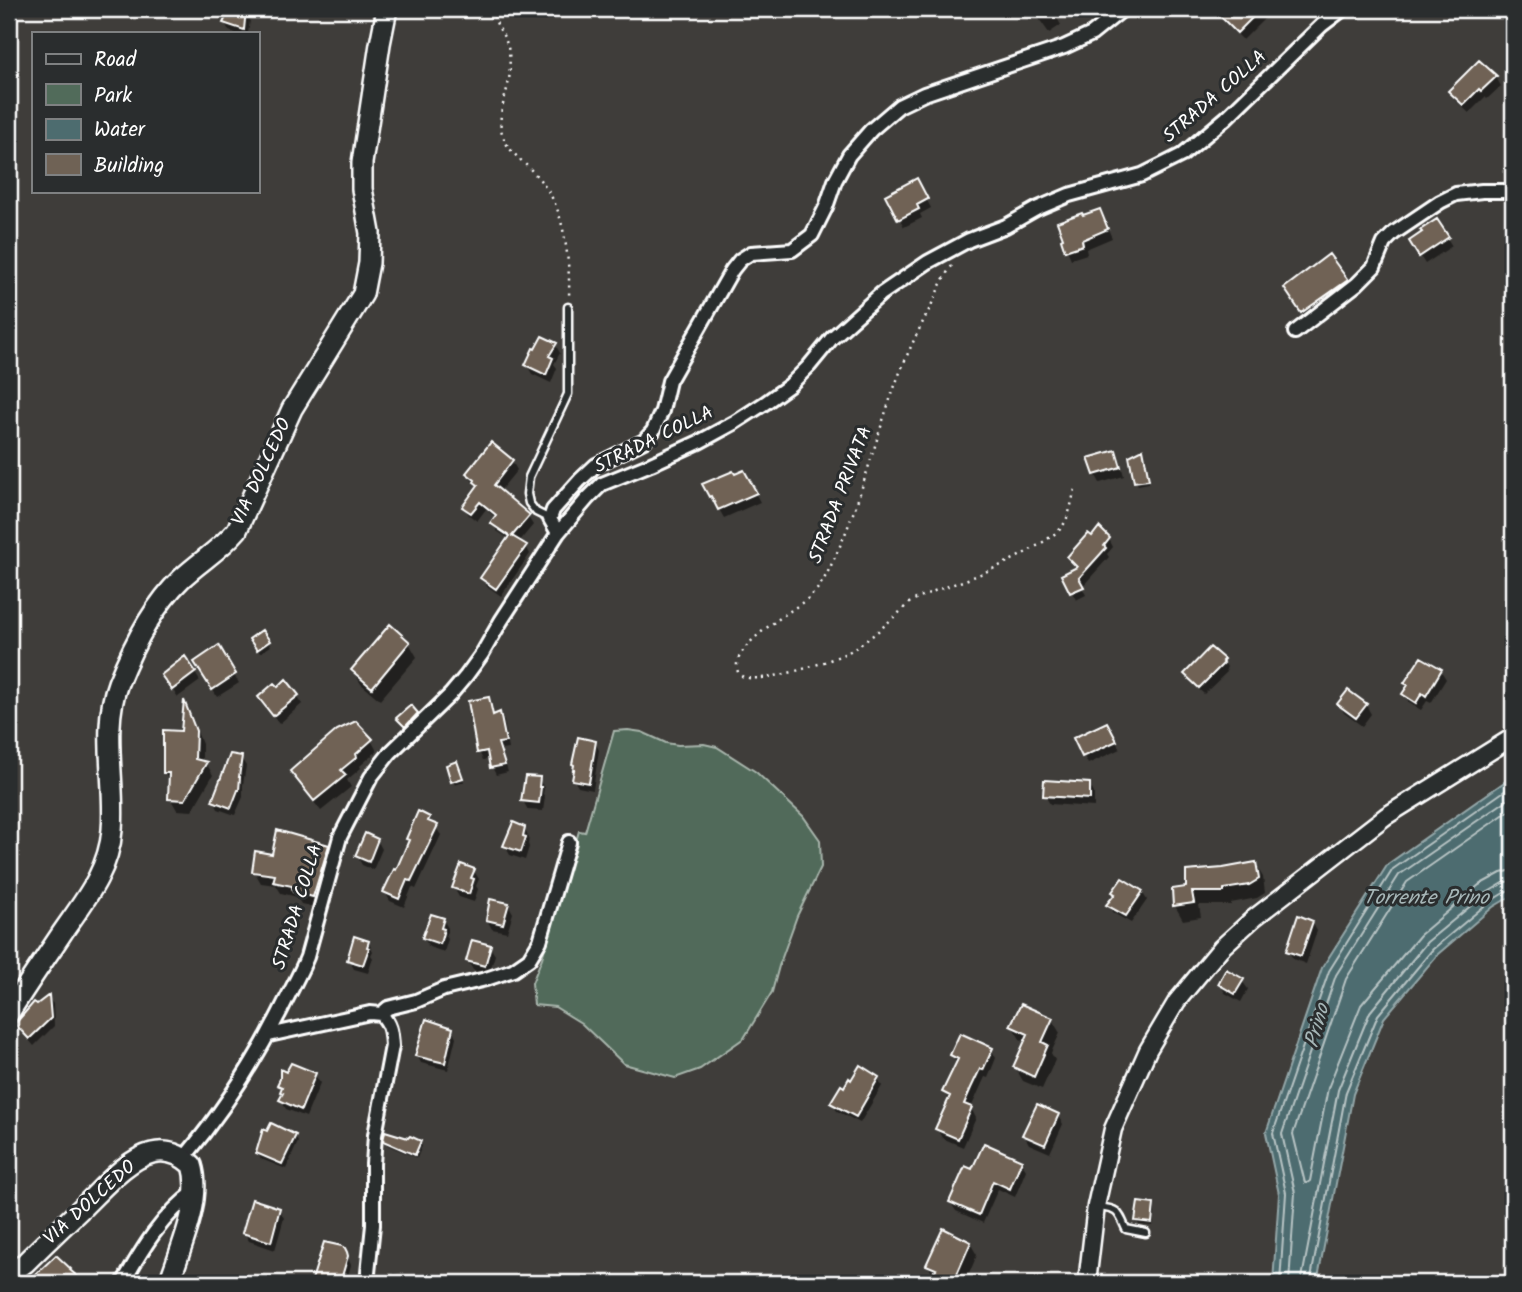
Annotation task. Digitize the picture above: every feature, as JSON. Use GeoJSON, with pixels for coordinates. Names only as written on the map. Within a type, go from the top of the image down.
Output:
{"type":"FeatureCollection","features":[{"type":"Feature","properties":{"kind":"main road","name":"VIA DOLCEDO"},"geometry":{"type":"LineString","coordinates":[[9,1013],[98,880],[109,854],[113,830],[113,702],[118,683],[142,632],[181,579],[225,544],[237,530],[292,409],[363,294],[369,263],[370,233],[362,188],[362,163],[387,9]]}},
{"type":"Feature","properties":{"kind":"main road","name":"VIA DOLCEDO"},"geometry":{"type":"LineString","coordinates":[[9,1275],[140,1157],[162,1152],[184,1158]]}},
{"type":"Feature","properties":{"kind":"main road"},"geometry":{"type":"LineString","coordinates":[[169,1283],[186,1231],[195,1191],[192,1165],[184,1158]]}},
{"type":"Feature","properties":{"kind":"street"},"geometry":{"type":"LineString","coordinates":[[558,533],[550,519],[553,510],[580,480],[596,465],[644,441],[653,431],[662,411],[669,381],[732,270],[740,260],[751,253],[792,250],[813,235],[849,155],[871,130],[899,106],[924,94],[1064,47],[1092,34],[1123,9]]}},
{"type":"Feature","properties":{"kind":"street","name":"STRADA COLLA"},"geometry":{"type":"LineString","coordinates":[[184,1158],[218,1115],[269,1035],[307,957],[340,837],[371,777],[390,753],[466,676],[558,533],[586,499],[602,484],[699,442],[765,403],[790,385],[832,338],[881,294],[928,262],[1069,195],[1142,174],[1182,155],[1343,9]]}},
{"type":"Feature","properties":{"kind":"street"},"geometry":{"type":"LineString","coordinates":[[1295,332],[1357,284],[1374,267],[1384,243],[1394,233],[1440,202],[1456,194],[1513,191]]}},
{"type":"Feature","properties":{"kind":"street"},"geometry":{"type":"LineString","coordinates":[[1087,1283],[1096,1206],[1113,1129],[1148,1050],[1177,1001],[1221,948],[1254,918],[1386,816],[1513,737]]}},
{"type":"Feature","properties":{"kind":"street"},"geometry":{"type":"LineString","coordinates":[[381,1014],[388,1008],[416,1001],[444,989],[513,970],[528,959],[540,941],[569,842]]}},
{"type":"Feature","properties":{"kind":"street"},"geometry":{"type":"LineString","coordinates":[[269,1035],[370,1013],[381,1014],[388,1021],[392,1046],[375,1135],[369,1283]]}},
{"type":"Feature","properties":{"kind":"street"},"geometry":{"type":"LineString","coordinates":[[123,1283],[157,1228],[195,1191]]}},
{"type":"Feature","properties":{"kind":"lane"},"geometry":{"type":"LineString","coordinates":[[550,519],[536,512],[528,503],[527,494],[529,477],[568,394],[568,307]]}},
{"type":"Feature","properties":{"kind":"lane"},"geometry":{"type":"LineString","coordinates":[[1096,1206],[1111,1208],[1119,1213],[1126,1229],[1146,1233]]}},
{"type":"Feature","properties":{"kind":"path"},"geometry":{"type":"LineString","coordinates":[[493,9],[496,26],[505,37],[510,61],[510,78],[501,116],[502,133],[508,148],[532,171],[555,203],[567,255],[570,288],[568,307]]}},
{"type":"Feature","properties":{"kind":"path","name":"STRADA PRIVATA"},"geometry":{"type":"LineString","coordinates":[[970,240],[965,256],[951,267],[938,286],[900,372],[860,494],[825,578],[812,595],[772,623],[741,652],[737,664],[738,672],[741,676],[753,679],[776,676],[825,662],[851,651],[911,602],[1005,562],[1060,530],[1068,516],[1075,489]]}},
{"type":"Feature","properties":{"kind":"green space"},"geometry":{"type":"Polygon","coordinates":[[[614,731],[642,732],[666,743],[717,747],[756,772],[803,816],[820,840],[821,867],[797,916],[772,992],[744,1038],[700,1069],[675,1078],[624,1064],[581,1023],[555,1007],[534,1005],[532,983],[542,958],[579,831],[585,832],[614,731]]]}},
{"type":"Feature","properties":{"kind":"water","name":"Torrente Prino"},"geometry":{"type":"Polygon","coordinates":[[[1513,776],[1513,895],[1493,907],[1438,954],[1384,1018],[1353,1094],[1317,1283],[1273,1283],[1279,1194],[1266,1133],[1322,968],[1388,864],[1513,776]]]}},
{"type":"Feature","properties":{"kind":"building"},"geometry":{"type":"Polygon","coordinates":[[[230,9],[246,9],[244,30],[223,23],[230,9]]]}},
{"type":"Feature","properties":{"kind":"building"},"geometry":{"type":"Polygon","coordinates":[[[1213,9],[1261,9],[1237,33],[1213,9]]]}},
{"type":"Feature","properties":{"kind":"building"},"geometry":{"type":"Polygon","coordinates":[[[1479,60],[1497,76],[1463,105],[1448,91],[1479,60]]]}},
{"type":"Feature","properties":{"kind":"building"},"geometry":{"type":"Polygon","coordinates":[[[917,178],[928,199],[917,205],[919,209],[898,220],[885,195],[917,178]]]}},
{"type":"Feature","properties":{"kind":"building"},"geometry":{"type":"Polygon","coordinates":[[[1100,209],[1108,229],[1082,240],[1083,245],[1065,251],[1057,222],[1100,209]]]}},
{"type":"Feature","properties":{"kind":"building"},"geometry":{"type":"Polygon","coordinates":[[[1437,219],[1449,237],[1419,257],[1409,241],[1437,219]]]}},
{"type":"Feature","properties":{"kind":"building"},"geometry":{"type":"Polygon","coordinates":[[[1329,254],[1348,280],[1301,313],[1284,288],[1329,254]]]}},
{"type":"Feature","properties":{"kind":"building"},"geometry":{"type":"Polygon","coordinates":[[[542,336],[557,343],[549,356],[553,358],[546,375],[525,365],[542,336]]]}},
{"type":"Feature","properties":{"kind":"building"},"geometry":{"type":"Polygon","coordinates":[[[491,442],[513,460],[494,485],[530,515],[512,536],[527,545],[496,589],[480,578],[509,536],[490,523],[496,515],[480,502],[471,513],[462,507],[478,485],[466,473],[491,442]]]}},
{"type":"Feature","properties":{"kind":"building"},"geometry":{"type":"Polygon","coordinates":[[[1143,449],[1149,480],[1134,482],[1129,456],[1143,449]]]}},
{"type":"Feature","properties":{"kind":"building"},"geometry":{"type":"Polygon","coordinates":[[[1116,450],[1121,467],[1094,475],[1088,458],[1116,450]]]}},
{"type":"Feature","properties":{"kind":"building"},"geometry":{"type":"Polygon","coordinates":[[[744,470],[757,493],[718,510],[702,484],[733,471],[735,474],[744,470]]]}},
{"type":"Feature","properties":{"kind":"building"},"geometry":{"type":"Polygon","coordinates":[[[1099,527],[1110,538],[1104,546],[1106,548],[1079,578],[1084,587],[1070,593],[1061,575],[1077,567],[1067,557],[1088,533],[1092,536],[1099,527]]]}},
{"type":"Feature","properties":{"kind":"building"},"geometry":{"type":"Polygon","coordinates":[[[390,624],[410,642],[372,688],[351,670],[390,624]]]}},
{"type":"Feature","properties":{"kind":"building"},"geometry":{"type":"Polygon","coordinates":[[[262,630],[270,641],[257,650],[249,639],[262,630]]]}},
{"type":"Feature","properties":{"kind":"building"},"geometry":{"type":"Polygon","coordinates":[[[219,645],[236,674],[212,690],[194,662],[219,645]]]}},
{"type":"Feature","properties":{"kind":"building"},"geometry":{"type":"Polygon","coordinates":[[[1210,647],[1224,659],[1224,663],[1199,688],[1184,674],[1210,647]]]}},
{"type":"Feature","properties":{"kind":"building"},"geometry":{"type":"Polygon","coordinates":[[[185,656],[196,672],[172,690],[161,675],[185,656]]]}},
{"type":"Feature","properties":{"kind":"building"},"geometry":{"type":"Polygon","coordinates":[[[1421,657],[1442,669],[1426,696],[1422,693],[1416,703],[1402,694],[1408,685],[1404,683],[1421,657]]]}},
{"type":"Feature","properties":{"kind":"building"},"geometry":{"type":"Polygon","coordinates":[[[286,679],[299,695],[273,716],[258,697],[274,683],[278,687],[286,679]]]}},
{"type":"Feature","properties":{"kind":"building"},"geometry":{"type":"Polygon","coordinates":[[[1348,690],[1367,704],[1356,718],[1337,704],[1348,690]]]}},
{"type":"Feature","properties":{"kind":"building"},"geometry":{"type":"Polygon","coordinates":[[[489,697],[493,715],[500,712],[506,742],[498,743],[505,765],[490,768],[487,751],[477,753],[468,701],[489,697]]]}},
{"type":"Feature","properties":{"kind":"building"},"geometry":{"type":"Polygon","coordinates":[[[184,700],[196,731],[195,759],[207,762],[185,800],[168,799],[169,773],[163,773],[163,730],[181,731],[184,700]]]}},
{"type":"Feature","properties":{"kind":"building"},"geometry":{"type":"Polygon","coordinates":[[[411,705],[418,713],[405,727],[396,718],[411,705]]]}},
{"type":"Feature","properties":{"kind":"building"},"geometry":{"type":"Polygon","coordinates":[[[356,721],[373,739],[341,770],[346,775],[314,801],[290,771],[337,730],[356,721]]]}},
{"type":"Feature","properties":{"kind":"building"},"geometry":{"type":"Polygon","coordinates":[[[1107,722],[1117,741],[1082,757],[1073,738],[1107,722]]]}},
{"type":"Feature","properties":{"kind":"building"},"geometry":{"type":"Polygon","coordinates":[[[578,737],[596,741],[589,783],[572,780],[572,764],[578,737]]]}},
{"type":"Feature","properties":{"kind":"building"},"geometry":{"type":"Polygon","coordinates":[[[230,754],[242,756],[239,790],[231,808],[212,801],[230,754]]]}},
{"type":"Feature","properties":{"kind":"building"},"geometry":{"type":"Polygon","coordinates":[[[457,761],[463,778],[451,782],[446,765],[457,761]]]}},
{"type":"Feature","properties":{"kind":"building"},"geometry":{"type":"Polygon","coordinates":[[[525,776],[540,777],[539,803],[521,801],[525,776]]]}},
{"type":"Feature","properties":{"kind":"building"},"geometry":{"type":"Polygon","coordinates":[[[1044,780],[1090,783],[1090,799],[1043,796],[1044,780]]]}},
{"type":"Feature","properties":{"kind":"building"},"geometry":{"type":"Polygon","coordinates":[[[418,811],[430,817],[428,821],[438,825],[411,881],[407,880],[399,899],[383,892],[409,840],[406,839],[418,811]]]}},
{"type":"Feature","properties":{"kind":"building"},"geometry":{"type":"Polygon","coordinates":[[[513,822],[525,827],[523,836],[526,837],[521,852],[503,846],[513,822]]]}},
{"type":"Feature","properties":{"kind":"building"},"geometry":{"type":"Polygon","coordinates":[[[277,830],[329,845],[313,897],[293,892],[292,886],[273,882],[275,875],[252,872],[255,851],[272,854],[277,830]]]}},
{"type":"Feature","properties":{"kind":"building"},"geometry":{"type":"Polygon","coordinates":[[[365,833],[378,839],[369,862],[355,856],[365,833]]]}},
{"type":"Feature","properties":{"kind":"building"},"geometry":{"type":"Polygon","coordinates":[[[1256,862],[1259,879],[1249,885],[1224,889],[1224,892],[1192,892],[1194,903],[1173,906],[1172,889],[1186,887],[1186,871],[1256,862]]]}},
{"type":"Feature","properties":{"kind":"building"},"geometry":{"type":"Polygon","coordinates":[[[461,864],[475,869],[469,894],[452,888],[461,864]]]}},
{"type":"Feature","properties":{"kind":"building"},"geometry":{"type":"Polygon","coordinates":[[[1122,878],[1143,891],[1126,916],[1106,905],[1115,894],[1112,892],[1122,878]]]}},
{"type":"Feature","properties":{"kind":"building"},"geometry":{"type":"Polygon","coordinates":[[[490,899],[509,903],[503,924],[486,920],[490,899]]]}},
{"type":"Feature","properties":{"kind":"building"},"geometry":{"type":"Polygon","coordinates":[[[431,914],[444,918],[440,944],[422,938],[431,914]]]}},
{"type":"Feature","properties":{"kind":"building"},"geometry":{"type":"Polygon","coordinates":[[[1298,915],[1313,921],[1301,956],[1286,951],[1298,915]]]}},
{"type":"Feature","properties":{"kind":"building"},"geometry":{"type":"Polygon","coordinates":[[[354,936],[369,941],[363,965],[347,960],[354,936]]]}},
{"type":"Feature","properties":{"kind":"building"},"geometry":{"type":"Polygon","coordinates":[[[472,940],[491,945],[485,966],[466,961],[472,940]]]}},
{"type":"Feature","properties":{"kind":"building"},"geometry":{"type":"Polygon","coordinates":[[[1226,969],[1244,979],[1235,994],[1218,984],[1226,969]]]}},
{"type":"Feature","properties":{"kind":"building"},"geometry":{"type":"Polygon","coordinates":[[[49,995],[51,1018],[29,1039],[15,1024],[34,1002],[37,1004],[49,995]]]}},
{"type":"Feature","properties":{"kind":"building"},"geometry":{"type":"Polygon","coordinates":[[[1021,1004],[1053,1018],[1042,1042],[1048,1045],[1034,1077],[1013,1067],[1028,1034],[1010,1026],[1021,1004]]]}},
{"type":"Feature","properties":{"kind":"building"},"geometry":{"type":"Polygon","coordinates":[[[426,1019],[453,1028],[445,1063],[415,1056],[426,1019]]]}},
{"type":"Feature","properties":{"kind":"building"},"geometry":{"type":"Polygon","coordinates":[[[960,1033],[993,1048],[964,1104],[972,1107],[958,1139],[935,1129],[950,1096],[942,1092],[958,1059],[950,1055],[960,1033]]]}},
{"type":"Feature","properties":{"kind":"building"},"geometry":{"type":"Polygon","coordinates":[[[291,1063],[316,1073],[301,1110],[279,1100],[283,1093],[280,1092],[282,1087],[277,1085],[280,1069],[286,1072],[291,1063]]]}},
{"type":"Feature","properties":{"kind":"building"},"geometry":{"type":"Polygon","coordinates":[[[860,1065],[879,1077],[856,1117],[830,1103],[841,1085],[844,1087],[849,1078],[851,1080],[860,1065]]]}},
{"type":"Feature","properties":{"kind":"building"},"geometry":{"type":"Polygon","coordinates":[[[1037,1104],[1059,1114],[1045,1145],[1022,1135],[1037,1104]]]}},
{"type":"Feature","properties":{"kind":"building"},"geometry":{"type":"Polygon","coordinates":[[[271,1123],[296,1135],[282,1164],[256,1153],[263,1129],[267,1131],[271,1123]]]}},
{"type":"Feature","properties":{"kind":"building"},"geometry":{"type":"Polygon","coordinates":[[[385,1131],[421,1141],[415,1155],[383,1141],[385,1131]]]}},
{"type":"Feature","properties":{"kind":"building"},"geometry":{"type":"Polygon","coordinates":[[[984,1143],[1022,1160],[1010,1189],[993,1181],[979,1215],[949,1202],[965,1166],[972,1169],[984,1143]]]}},
{"type":"Feature","properties":{"kind":"building"},"geometry":{"type":"Polygon","coordinates":[[[252,1199],[280,1208],[271,1242],[242,1233],[252,1199]]]}},
{"type":"Feature","properties":{"kind":"building"},"geometry":{"type":"Polygon","coordinates":[[[1138,1202],[1154,1204],[1152,1223],[1135,1221],[1138,1202]]]}},
{"type":"Feature","properties":{"kind":"building"},"geometry":{"type":"Polygon","coordinates":[[[943,1228],[971,1242],[957,1274],[973,1283],[938,1283],[942,1275],[926,1265],[943,1228]]]}},
{"type":"Feature","properties":{"kind":"building"},"geometry":{"type":"Polygon","coordinates":[[[324,1242],[342,1246],[347,1252],[340,1283],[311,1283],[324,1242]]]}},
{"type":"Feature","properties":{"kind":"building"},"geometry":{"type":"Polygon","coordinates":[[[56,1255],[85,1283],[45,1283],[36,1274],[56,1255]]]}},
{"type":"Feature","properties":{"kind":"water label","name":"Prino"},"geometry":{"type":"Point","coordinates":[1318,1026]}}]}
